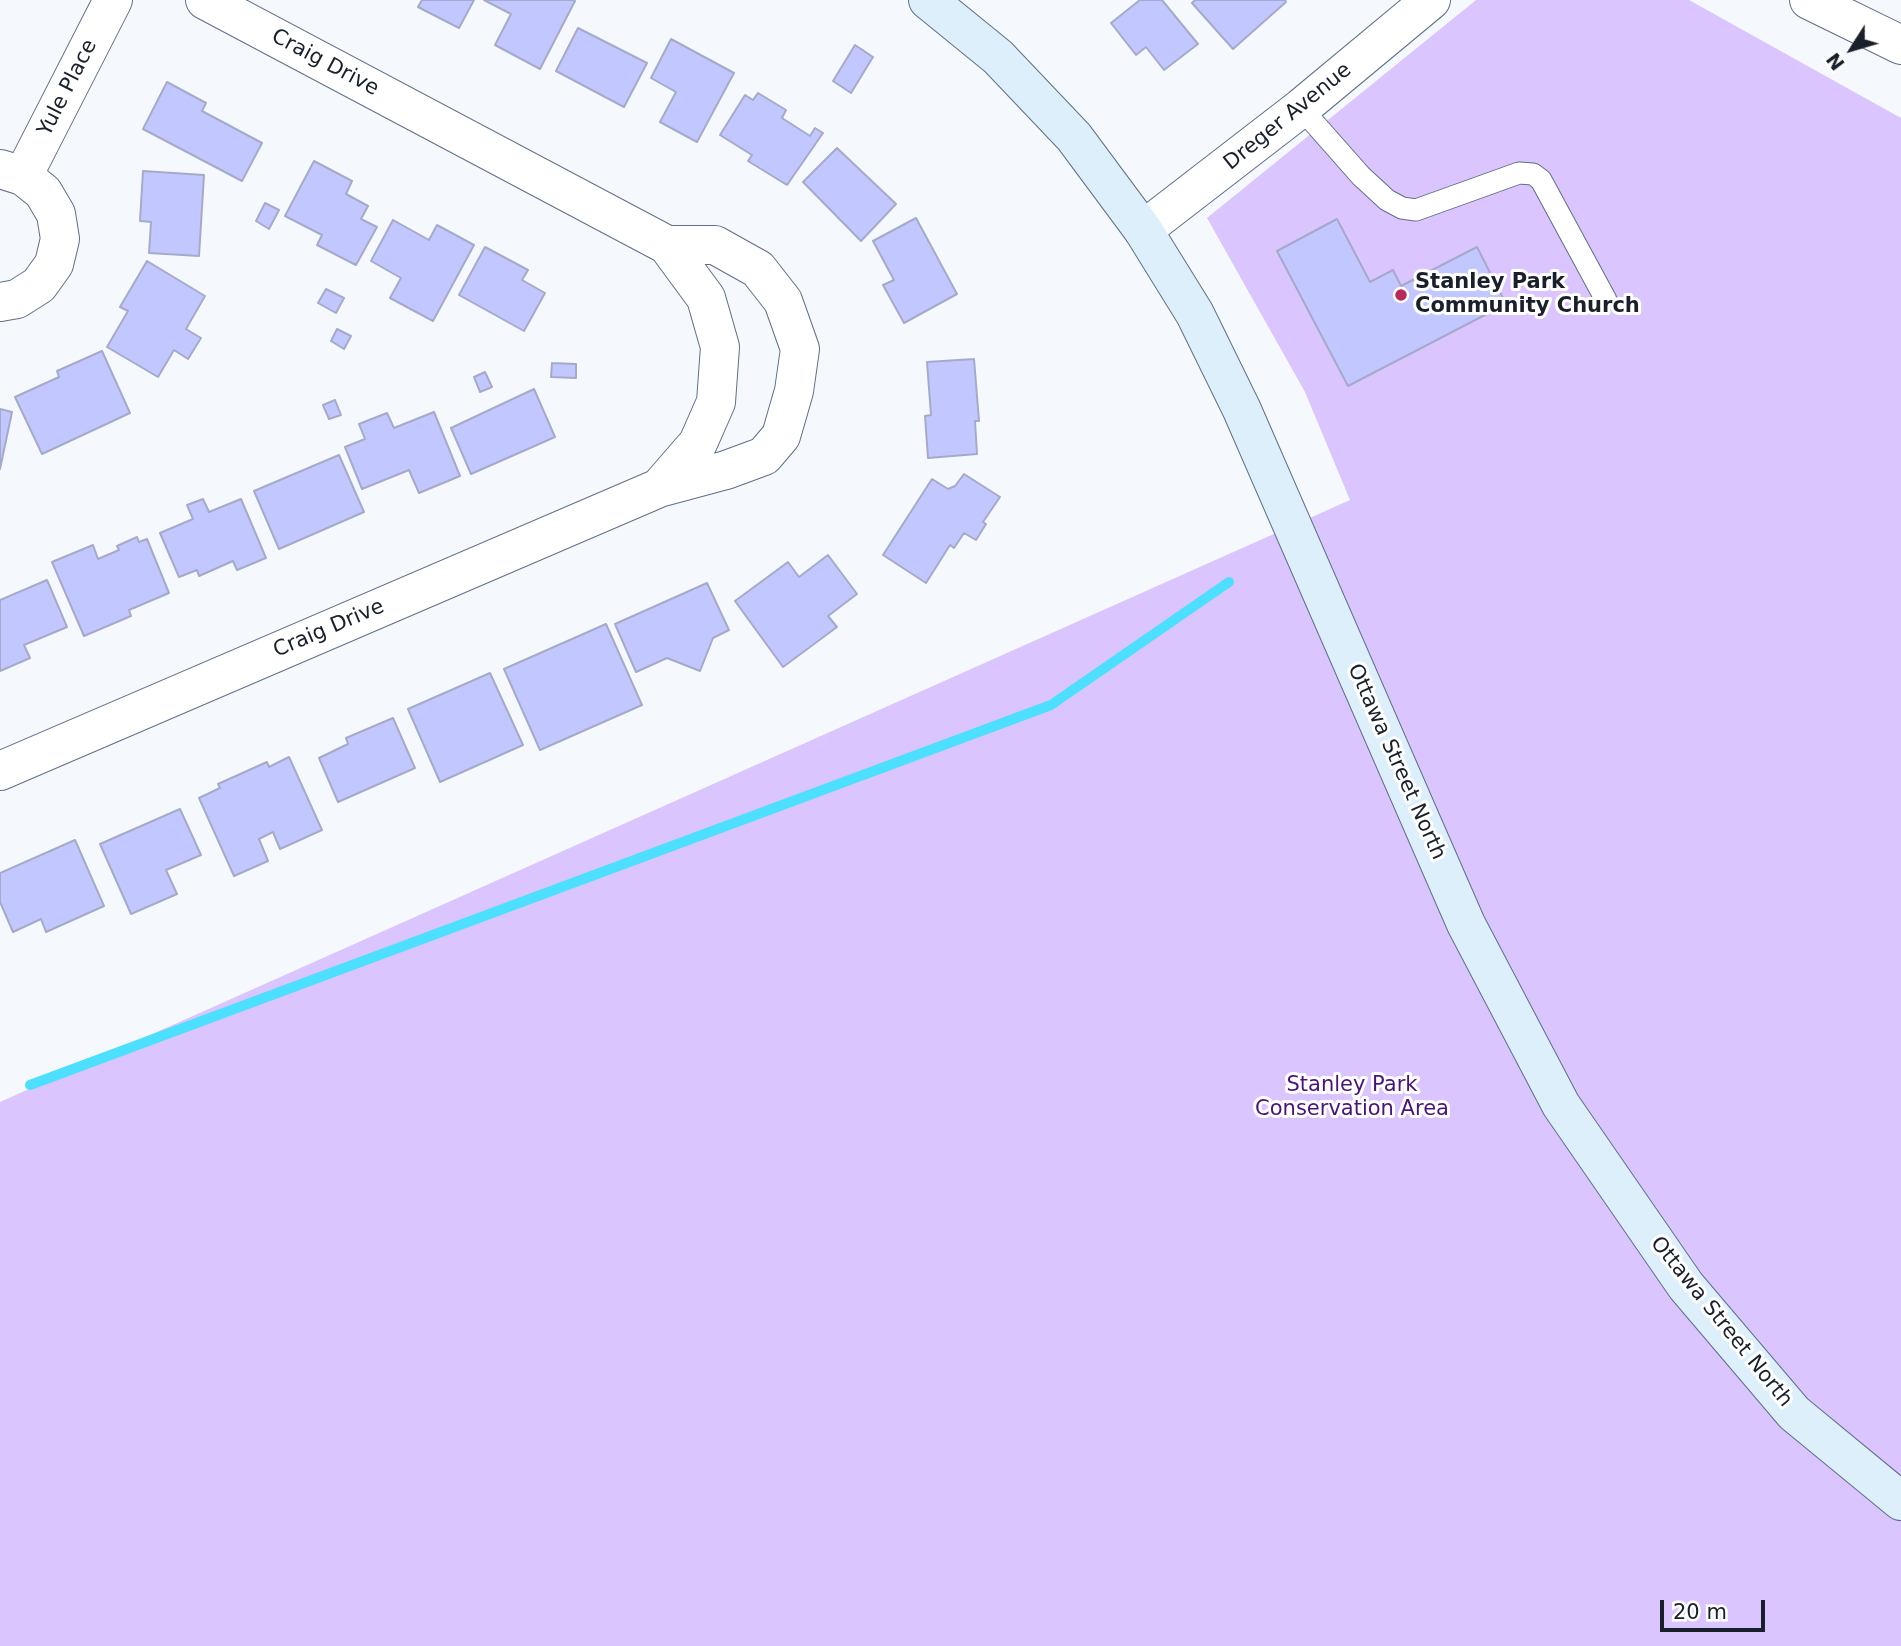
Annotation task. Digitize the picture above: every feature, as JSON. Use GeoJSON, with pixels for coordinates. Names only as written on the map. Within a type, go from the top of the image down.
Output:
{"type":"FeatureCollection","features":[{"type":"Feature","properties":{"kind":"main road","name":"Ottawa Street North"},"geometry":{"type":"LineString","coordinates":[[928,0],[998,57],[1074,137],[1143,230],[1195,313],[1242,410],[1466,924],[1561,1105],[1686,1286],[1794,1413],[1901,1501]]}},
{"type":"Feature","properties":{"kind":"street","name":"Yule Place"},"geometry":{"type":"LineString","coordinates":[[0,302],[17,299],[39,285],[54,264],[60,239],[56,214],[43,192],[12,173],[114,0]]}},
{"type":"Feature","properties":{"kind":"street","name":"Craig Drive"},"geometry":{"type":"LineString","coordinates":[[205,0],[667,245],[706,298],[720,347],[716,402],[698,443],[659,488]]}},
{"type":"Feature","properties":{"kind":"street","name":"Dreger Avenue"},"geometry":{"type":"LineString","coordinates":[[1143,230],[1301,108],[1431,0]]}},
{"type":"Feature","properties":{"kind":"street"},"geometry":{"type":"LineString","coordinates":[[1809,0],[1901,45]]}},
{"type":"Feature","properties":{"kind":"street","name":"Craig Drive"},"geometry":{"type":"LineString","coordinates":[[0,771],[659,488],[726,470],[764,456],[781,436],[794,391],[800,349],[783,301],[758,269],[715,245],[667,245]]}},
{"type":"Feature","properties":{"kind":"lane"},"geometry":{"type":"LineString","coordinates":[[1301,108],[1361,176],[1387,200],[1402,208],[1416,211],[1519,173],[1533,174],[1541,180],[1606,300]]}},
{"type":"Feature","properties":{"kind":"green space","name":"Stanley Park Conservation Area"},"geometry":{"type":"Polygon","coordinates":[[[1476,0],[1689,0],[1901,118],[1901,1646],[0,1646],[0,1102],[1350,500],[1305,392],[1207,218],[1476,0]]]}},
{"type":"Feature","properties":{"kind":"building"},"geometry":{"type":"Polygon","coordinates":[[[422,0],[474,0],[459,28],[418,7],[422,0]]]}},
{"type":"Feature","properties":{"kind":"building"},"geometry":{"type":"Polygon","coordinates":[[[484,0],[575,1],[540,69],[495,45],[511,14],[484,0]]]}},
{"type":"Feature","properties":{"kind":"building"},"geometry":{"type":"Polygon","coordinates":[[[1140,0],[1162,0],[1198,44],[1164,70],[1146,47],[1136,55],[1111,23],[1140,0]]]}},
{"type":"Feature","properties":{"kind":"building"},"geometry":{"type":"Polygon","coordinates":[[[1195,0],[1286,2],[1233,49],[1192,3],[1195,0]]]}},
{"type":"Feature","properties":{"kind":"building"},"geometry":{"type":"Polygon","coordinates":[[[578,28],[647,63],[624,107],[556,71],[578,28]]]}},
{"type":"Feature","properties":{"kind":"building"},"geometry":{"type":"Polygon","coordinates":[[[671,39],[734,73],[697,142],[660,122],[676,92],[651,78],[671,39]]]}},
{"type":"Feature","properties":{"kind":"building"},"geometry":{"type":"Polygon","coordinates":[[[855,45],[873,57],[851,93],[833,81],[855,45]]]}},
{"type":"Feature","properties":{"kind":"building"},"geometry":{"type":"Polygon","coordinates":[[[167,82],[206,103],[202,111],[262,143],[242,181],[143,129],[167,82]]]}},
{"type":"Feature","properties":{"kind":"building"},"geometry":{"type":"Polygon","coordinates":[[[758,93],[786,110],[782,118],[810,136],[815,128],[823,133],[787,185],[748,161],[752,155],[720,135],[745,95],[753,100],[758,93]]]}},
{"type":"Feature","properties":{"kind":"building"},"geometry":{"type":"Polygon","coordinates":[[[837,148],[896,204],[861,241],[803,182],[837,148]]]}},
{"type":"Feature","properties":{"kind":"building"},"geometry":{"type":"Polygon","coordinates":[[[314,161],[352,181],[346,194],[368,206],[361,219],[377,227],[356,265],[317,245],[322,235],[285,216],[314,161]]]}},
{"type":"Feature","properties":{"kind":"building"},"geometry":{"type":"Polygon","coordinates":[[[143,171],[204,175],[199,256],[149,253],[151,222],[140,221],[143,171]]]}},
{"type":"Feature","properties":{"kind":"building"},"geometry":{"type":"Polygon","coordinates":[[[265,203],[279,210],[269,229],[256,221],[265,203]]]}},
{"type":"Feature","properties":{"kind":"building"},"geometry":{"type":"Polygon","coordinates":[[[916,218],[957,294],[904,323],[883,285],[894,280],[873,241],[916,218]]]}},
{"type":"Feature","properties":{"kind":"building","name":"Stanley Park Community Church"},"geometry":{"type":"Polygon","coordinates":[[[1337,219],[1370,282],[1393,270],[1401,286],[1477,247],[1506,304],[1348,386],[1277,251],[1337,219]]]}},
{"type":"Feature","properties":{"kind":"building"},"geometry":{"type":"Polygon","coordinates":[[[393,220],[429,240],[437,225],[474,245],[433,321],[390,298],[401,278],[371,261],[393,220]]]}},
{"type":"Feature","properties":{"kind":"building"},"geometry":{"type":"Polygon","coordinates":[[[485,247],[528,270],[522,280],[545,293],[524,331],[459,295],[485,247]]]}},
{"type":"Feature","properties":{"kind":"building"},"geometry":{"type":"Polygon","coordinates":[[[147,261],[205,296],[186,329],[201,338],[188,359],[174,350],[158,377],[107,347],[128,311],[120,307],[147,261]]]}},
{"type":"Feature","properties":{"kind":"building"},"geometry":{"type":"Polygon","coordinates":[[[326,289],[344,298],[336,313],[318,303],[326,289]]]}},
{"type":"Feature","properties":{"kind":"building"},"geometry":{"type":"Polygon","coordinates":[[[337,329],[351,336],[344,349],[331,341],[337,329]]]}},
{"type":"Feature","properties":{"kind":"building"},"geometry":{"type":"Polygon","coordinates":[[[102,351],[130,413],[42,454],[15,397],[59,377],[57,371],[102,351]]]}},
{"type":"Feature","properties":{"kind":"building"},"geometry":{"type":"Polygon","coordinates":[[[974,359],[979,421],[975,421],[977,454],[928,458],[925,416],[931,415],[927,362],[974,359]]]}},
{"type":"Feature","properties":{"kind":"building"},"geometry":{"type":"Polygon","coordinates":[[[552,363],[576,364],[576,378],[551,377],[552,363]]]}},
{"type":"Feature","properties":{"kind":"building"},"geometry":{"type":"Polygon","coordinates":[[[485,372],[492,387],[480,392],[474,377],[485,372]]]}},
{"type":"Feature","properties":{"kind":"building"},"geometry":{"type":"Polygon","coordinates":[[[534,389],[555,437],[471,474],[451,428],[534,389]]]}},
{"type":"Feature","properties":{"kind":"building"},"geometry":{"type":"Polygon","coordinates":[[[335,400],[341,415],[329,419],[323,405],[335,400]]]}},
{"type":"Feature","properties":{"kind":"building"},"geometry":{"type":"Polygon","coordinates":[[[0,409],[12,412],[0,469],[0,409]]]}},
{"type":"Feature","properties":{"kind":"building"},"geometry":{"type":"Polygon","coordinates":[[[434,412],[460,476],[419,493],[409,470],[362,489],[345,447],[365,439],[359,424],[387,413],[394,428],[434,412]]]}},
{"type":"Feature","properties":{"kind":"building"},"geometry":{"type":"Polygon","coordinates":[[[339,455],[364,512],[279,549],[254,491],[339,455]]]}},
{"type":"Feature","properties":{"kind":"building"},"geometry":{"type":"Polygon","coordinates":[[[964,474],[1000,497],[983,522],[986,524],[976,540],[964,533],[954,548],[950,545],[926,583],[883,555],[932,479],[948,489],[955,486],[964,474]]]}},
{"type":"Feature","properties":{"kind":"building"},"geometry":{"type":"Polygon","coordinates":[[[203,499],[209,512],[241,499],[266,558],[237,570],[233,561],[199,576],[197,570],[179,577],[160,533],[193,519],[187,505],[203,499]]]}},
{"type":"Feature","properties":{"kind":"building"},"geometry":{"type":"Polygon","coordinates":[[[137,537],[139,542],[147,539],[169,593],[129,610],[131,616],[84,636],[52,562],[93,545],[98,559],[119,550],[117,546],[137,537]]]}},
{"type":"Feature","properties":{"kind":"building"},"geometry":{"type":"Polygon","coordinates":[[[828,555],[857,594],[828,616],[837,627],[783,667],[735,601],[788,562],[799,577],[828,555]]]}},
{"type":"Feature","properties":{"kind":"building"},"geometry":{"type":"Polygon","coordinates":[[[47,580],[67,627],[24,645],[30,658],[0,671],[0,600],[47,580]]]}},
{"type":"Feature","properties":{"kind":"building"},"geometry":{"type":"Polygon","coordinates":[[[707,583],[729,630],[713,638],[700,671],[667,658],[636,672],[615,624],[707,583]]]}},
{"type":"Feature","properties":{"kind":"building"},"geometry":{"type":"Polygon","coordinates":[[[606,624],[642,705],[540,750],[504,669],[606,624]]]}},
{"type":"Feature","properties":{"kind":"building"},"geometry":{"type":"Polygon","coordinates":[[[490,673],[523,745],[440,782],[408,709],[490,673]]]}},
{"type":"Feature","properties":{"kind":"building"},"geometry":{"type":"Polygon","coordinates":[[[393,718],[415,768],[338,802],[319,758],[348,744],[346,738],[393,718]]]}},
{"type":"Feature","properties":{"kind":"building"},"geometry":{"type":"Polygon","coordinates":[[[289,757],[322,830],[280,849],[273,832],[259,839],[268,861],[234,876],[199,798],[220,788],[218,784],[267,762],[269,767],[289,757]]]}},
{"type":"Feature","properties":{"kind":"building"},"geometry":{"type":"Polygon","coordinates":[[[180,809],[201,855],[166,870],[177,894],[131,914],[100,844],[180,809]]]}},
{"type":"Feature","properties":{"kind":"building"},"geometry":{"type":"Polygon","coordinates":[[[75,840],[104,906],[46,932],[41,919],[13,932],[0,902],[0,873],[75,840]]]}},
{"type":"Feature","properties":{"kind":"waterway"},"geometry":{"type":"LineString","coordinates":[[30,1085],[1051,705],[1229,582]]}},
{"type":"Feature","properties":{"kind":"place","name":"Stanley Park Community Church"},"geometry":{"type":"Point","coordinates":[1401,295]}}]}
